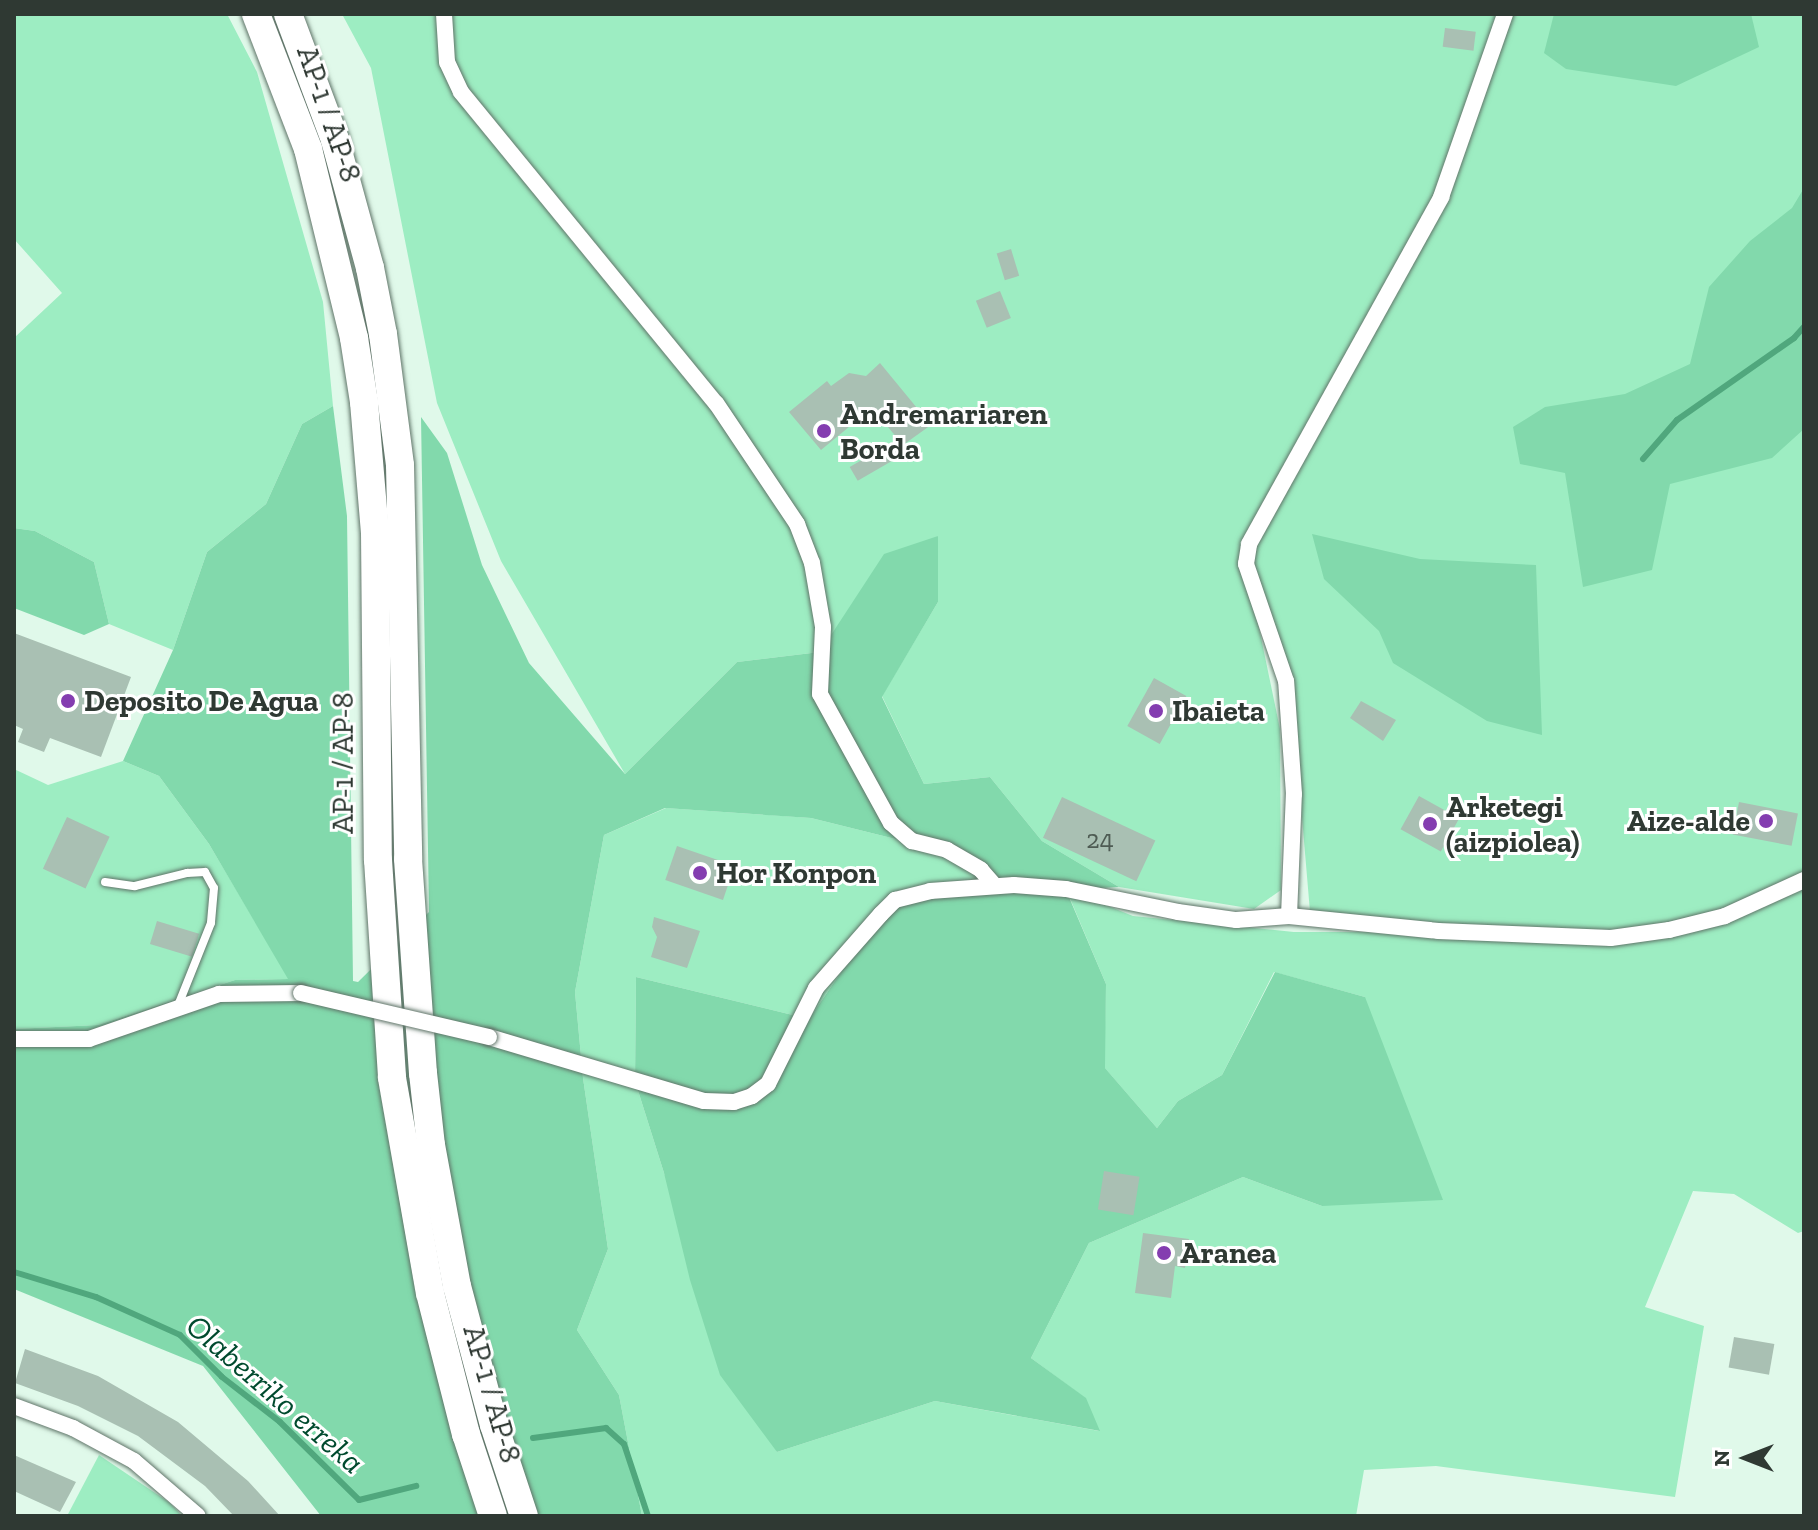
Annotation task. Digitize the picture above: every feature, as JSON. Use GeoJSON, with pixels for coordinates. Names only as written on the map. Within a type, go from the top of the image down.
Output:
{"type":"FeatureCollection","features":[{"type":"Feature","properties":{"kind":"highway","name":"AP-1 / AP-8"},"geometry":{"type":"LineString","coordinates":[[256,14],[308,149],[354,338],[365,415],[375,532],[378,875],[392,1078],[409,1193],[430,1293],[450,1378],[493,1516]]}},
{"type":"Feature","properties":{"kind":"highway","name":"AP-1 / AP-8"},"geometry":{"type":"LineString","coordinates":[[288,14],[335,140],[370,268],[383,334],[401,478],[408,859],[415,1002],[424,1088],[457,1286],[494,1425],[524,1516]]}},
{"type":"Feature","properties":{"kind":"street"},"geometry":{"type":"LineString","coordinates":[[444,14],[447,62],[461,92],[716,403],[797,524],[812,563],[823,627],[820,694],[891,823],[912,841],[947,850],[981,870],[995,886]]}},
{"type":"Feature","properties":{"kind":"street"},"geometry":{"type":"LineString","coordinates":[[1289,916],[1294,794],[1286,681],[1246,564],[1249,544],[1441,197],[1505,14]]}},
{"type":"Feature","properties":{"kind":"street"},"geometry":{"type":"LineString","coordinates":[[14,1039],[89,1039],[219,994],[301,993],[489,1037],[704,1101],[734,1102],[752,1096],[768,1084],[816,988],[895,900],[930,891],[995,886],[1066,889],[1178,912],[1236,920],[1289,916],[1438,931],[1611,938],[1669,930],[1725,916],[1804,880]]}},
{"type":"Feature","properties":{"kind":"street"},"geometry":{"type":"LineString","coordinates":[[14,1406],[73,1428],[134,1461],[198,1516]]}},
{"type":"Feature","properties":{"kind":"lane"},"geometry":{"type":"LineString","coordinates":[[105,882],[135,886],[187,873],[205,872],[214,888],[211,923],[177,1009]]}},
{"type":"Feature","properties":{"kind":"green space"},"geometry":{"type":"Polygon","coordinates":[[[14,14],[227,14],[257,72],[323,302],[333,406],[302,424],[266,504],[207,552],[173,650],[109,624],[94,562],[35,531],[14,528],[14,338],[62,293],[14,239],[14,14]]]}},
{"type":"Feature","properties":{"kind":"green space"},"geometry":{"type":"Polygon","coordinates":[[[342,14],[1804,14],[1804,1231],[1798,1233],[1734,1194],[1693,1191],[1645,1307],[1704,1326],[1675,1497],[1436,1466],[1364,1470],[1356,1516],[642,1516],[619,1395],[577,1330],[608,1249],[583,1078],[575,992],[604,835],[666,808],[811,818],[952,853],[990,883],[881,914],[809,1019],[636,977],[635,1081],[664,1173],[777,1452],[935,1401],[1099,1431],[1085,1398],[1031,1358],[1089,1243],[1243,1177],[1322,1206],[1365,997],[1274,972],[1222,1075],[1178,1101],[1157,1128],[1104,1067],[1106,984],[1066,889],[1133,916],[1294,932],[1479,932],[1310,912],[1295,734],[1247,570],[1280,729],[1281,890],[1254,909],[1119,887],[1042,841],[990,777],[924,784],[882,696],[938,602],[938,536],[820,652],[737,662],[625,774],[501,561],[437,403],[371,68],[342,14]]]}},
{"type":"Feature","properties":{"kind":"green space"},"geometry":{"type":"Polygon","coordinates":[[[1554,14],[1751,14],[1759,47],[1676,86],[1566,69],[1544,53],[1554,14]]]}},
{"type":"Feature","properties":{"kind":"green space"},"geometry":{"type":"Polygon","coordinates":[[[1804,188],[1804,429],[1772,458],[1670,484],[1652,570],[1583,587],[1565,473],[1520,464],[1513,427],[1545,407],[1625,394],[1690,364],[1709,287],[1750,241],[1792,208],[1804,188]]]}},
{"type":"Feature","properties":{"kind":"green space"},"geometry":{"type":"Polygon","coordinates":[[[333,406],[347,516],[353,981],[358,982],[429,912],[421,417],[447,453],[482,565],[529,663],[625,774],[737,662],[820,652],[884,554],[938,536],[938,602],[882,697],[924,784],[990,777],[1042,841],[1119,887],[1066,890],[1106,984],[1105,1068],[1157,1128],[1178,1101],[1222,1075],[1275,972],[1365,997],[1443,1200],[1322,1206],[1243,1177],[1089,1243],[1031,1358],[1086,1398],[1100,1431],[935,1401],[777,1452],[720,1375],[690,1280],[664,1173],[635,1081],[636,977],[809,1019],[881,914],[930,891],[988,883],[952,853],[811,818],[665,808],[604,835],[575,992],[583,1078],[608,1249],[577,1330],[619,1395],[642,1516],[321,1516],[203,1366],[14,1289],[14,1029],[98,1025],[235,980],[288,979],[209,844],[159,776],[123,761],[173,650],[207,552],[266,504],[302,424],[333,406]]]}},
{"type":"Feature","properties":{"kind":"green space"},"geometry":{"type":"Polygon","coordinates":[[[14,528],[35,531],[94,562],[109,624],[84,635],[14,608],[14,528]]]}},
{"type":"Feature","properties":{"kind":"green space"},"geometry":{"type":"Polygon","coordinates":[[[1312,534],[1420,559],[1536,565],[1542,735],[1487,721],[1393,663],[1379,631],[1324,579],[1312,534]]]}},
{"type":"Feature","properties":{"kind":"green space"},"geometry":{"type":"Polygon","coordinates":[[[123,761],[159,776],[209,844],[289,979],[235,980],[98,1025],[14,1029],[14,769],[48,785],[123,761]]]}},
{"type":"Feature","properties":{"kind":"green space"},"geometry":{"type":"Polygon","coordinates":[[[99,1455],[170,1503],[182,1516],[67,1516],[99,1455]]]}},
{"type":"Feature","properties":{"kind":"building"},"geometry":{"type":"Polygon","coordinates":[[[1445,28],[1476,32],[1473,51],[1443,47],[1445,28]]]}},
{"type":"Feature","properties":{"kind":"building"},"geometry":{"type":"Polygon","coordinates":[[[1011,249],[1019,276],[1005,280],[997,253],[1011,249]]]}},
{"type":"Feature","properties":{"kind":"building"},"geometry":{"type":"Polygon","coordinates":[[[1000,291],[1011,318],[987,328],[976,301],[1000,291]]]}},
{"type":"Feature","properties":{"kind":"building"},"geometry":{"type":"Polygon","coordinates":[[[880,363],[931,425],[903,445],[872,408],[821,450],[789,412],[827,381],[831,386],[849,373],[866,376],[880,363]]]}},
{"type":"Feature","properties":{"kind":"building"},"geometry":{"type":"Polygon","coordinates":[[[893,442],[901,456],[858,481],[850,467],[893,442]]]}},
{"type":"Feature","properties":{"kind":"building","name":"Deposito De Agua"},"geometry":{"type":"Polygon","coordinates":[[[14,633],[131,677],[101,757],[50,738],[44,752],[18,742],[23,729],[14,725],[14,633]]]}},
{"type":"Feature","properties":{"kind":"building","name":"Ibaieta"},"geometry":{"type":"Polygon","coordinates":[[[1154,678],[1186,696],[1160,744],[1127,726],[1154,678]]]}},
{"type":"Feature","properties":{"kind":"building"},"geometry":{"type":"Polygon","coordinates":[[[1361,701],[1396,720],[1383,741],[1350,718],[1361,701]]]}},
{"type":"Feature","properties":{"kind":"building","name":"Arketegi (aizpiolea)"},"geometry":{"type":"Polygon","coordinates":[[[1419,796],[1459,818],[1441,852],[1401,829],[1419,796]]]}},
{"type":"Feature","properties":{"kind":"building"},"geometry":{"type":"Polygon","coordinates":[[[1062,797],[1155,841],[1136,881],[1043,838],[1062,797]]]}},
{"type":"Feature","properties":{"kind":"building","name":"Aize-alde"},"geometry":{"type":"Polygon","coordinates":[[[1739,802],[1798,813],[1792,846],[1733,834],[1739,802]]]}},
{"type":"Feature","properties":{"kind":"building"},"geometry":{"type":"Polygon","coordinates":[[[67,817],[110,837],[86,889],[43,869],[67,817]]]}},
{"type":"Feature","properties":{"kind":"building","name":"Hor Konpon"},"geometry":{"type":"Polygon","coordinates":[[[677,846],[735,866],[723,900],[665,880],[677,846]]]}},
{"type":"Feature","properties":{"kind":"building"},"geometry":{"type":"Polygon","coordinates":[[[654,917],[700,931],[687,968],[651,957],[657,937],[652,927],[654,917]]]}},
{"type":"Feature","properties":{"kind":"building"},"geometry":{"type":"Polygon","coordinates":[[[157,921],[199,934],[192,957],[150,944],[157,921]]]}},
{"type":"Feature","properties":{"kind":"building"},"geometry":{"type":"Polygon","coordinates":[[[1104,1171],[1140,1177],[1133,1215],[1098,1210],[1104,1171]]]}},
{"type":"Feature","properties":{"kind":"building","name":"Aranea"},"geometry":{"type":"Polygon","coordinates":[[[1143,1233],[1189,1239],[1185,1268],[1175,1266],[1171,1298],[1135,1293],[1143,1233]]]}},
{"type":"Feature","properties":{"kind":"building"},"geometry":{"type":"Polygon","coordinates":[[[1734,1337],[1774,1344],[1769,1375],[1729,1368],[1734,1337]]]}},
{"type":"Feature","properties":{"kind":"building"},"geometry":{"type":"Polygon","coordinates":[[[25,1349],[98,1376],[178,1422],[248,1481],[280,1516],[234,1516],[205,1486],[138,1436],[78,1406],[15,1383],[25,1349]]]}},
{"type":"Feature","properties":{"kind":"building"},"geometry":{"type":"Polygon","coordinates":[[[14,1455],[76,1482],[60,1512],[14,1491],[14,1455]]]}},
{"type":"Feature","properties":{"kind":"waterway"},"geometry":{"type":"LineString","coordinates":[[1643,459],[1677,420],[1794,338],[1804,327]]}},
{"type":"Feature","properties":{"kind":"waterway","name":"Olaberriko erreka"},"geometry":{"type":"LineString","coordinates":[[14,1272],[96,1297],[180,1335],[222,1377],[280,1422],[359,1500],[416,1486]]}},
{"type":"Feature","properties":{"kind":"waterway","name":"Olaberriko erreka"},"geometry":{"type":"LineString","coordinates":[[533,1438],[606,1428],[624,1444],[648,1516]]}},
{"type":"Feature","properties":{"kind":"place","name":"Andremariaren Borda"},"geometry":{"type":"Point","coordinates":[824,431]}},
{"type":"Feature","properties":{"kind":"place","name":"Deposito De Agua"},"geometry":{"type":"Point","coordinates":[68,701]}},
{"type":"Feature","properties":{"kind":"place","name":"Ibaieta"},"geometry":{"type":"Point","coordinates":[1156,711]}},
{"type":"Feature","properties":{"kind":"place","name":"Aize-alde"},"geometry":{"type":"Point","coordinates":[1766,821]}},
{"type":"Feature","properties":{"kind":"place","name":"Arketegi (aizpiolea)"},"geometry":{"type":"Point","coordinates":[1430,824]}},
{"type":"Feature","properties":{"kind":"place","name":"Hor Konpon"},"geometry":{"type":"Point","coordinates":[700,873]}},
{"type":"Feature","properties":{"kind":"place","name":"Aranea"},"geometry":{"type":"Point","coordinates":[1164,1253]}}]}
